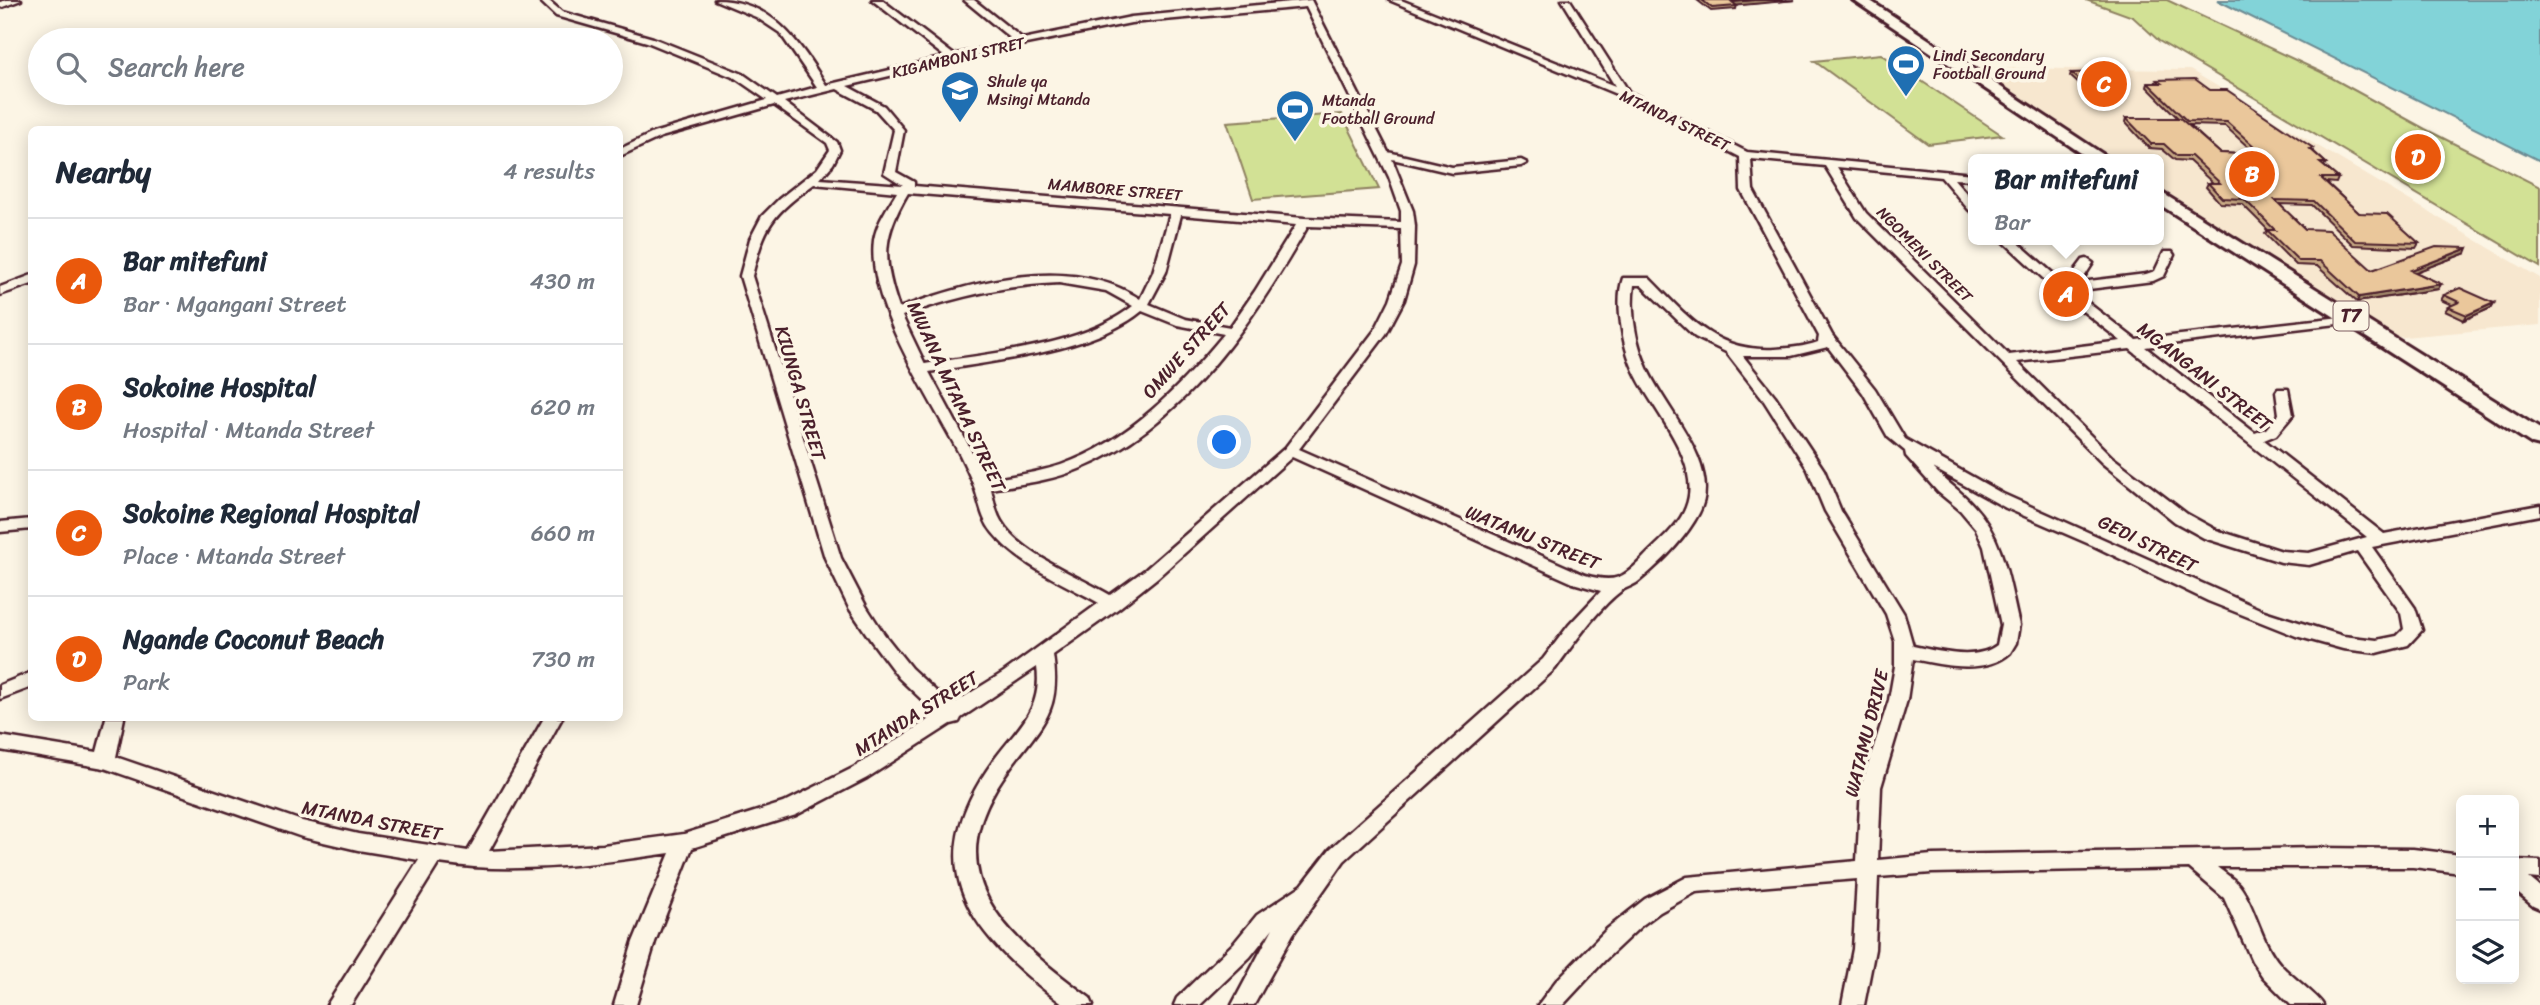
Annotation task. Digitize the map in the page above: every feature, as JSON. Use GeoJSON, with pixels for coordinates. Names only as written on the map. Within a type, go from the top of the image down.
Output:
{"type":"FeatureCollection","features":[{"type":"Feature","properties":{"kind":"highway"},"geometry":{"type":"LineString","coordinates":[[1860,0],[2093,154]]}},
{"type":"Feature","properties":{"kind":"highway","name":"T7"},"geometry":{"type":"LineString","coordinates":[[2164,199],[2540,439]]}},
{"type":"Feature","properties":{"kind":"street"},"geometry":{"type":"LineString","coordinates":[[0,5],[17,0]]}},
{"type":"Feature","properties":{"kind":"street"},"geometry":{"type":"LineString","coordinates":[[543,0],[559,14],[608,28]]}},
{"type":"Feature","properties":{"kind":"street"},"geometry":{"type":"LineString","coordinates":[[719,0],[761,15],[785,29],[823,89]]}},
{"type":"Feature","properties":{"kind":"street"},"geometry":{"type":"LineString","coordinates":[[876,0],[951,58]]}},
{"type":"Feature","properties":{"kind":"street"},"geometry":{"type":"LineString","coordinates":[[968,0],[1021,42]]}},
{"type":"Feature","properties":{"kind":"street","name":"MTANDA STREET"},"geometry":{"type":"LineString","coordinates":[[1393,0],[1625,94],[1745,155],[1968,176]]}},
{"type":"Feature","properties":{"kind":"street"},"geometry":{"type":"LineString","coordinates":[[1566,0],[1625,94]]}},
{"type":"Feature","properties":{"kind":"street","name":"KIGAMBONI STRET"},"geometry":{"type":"LineString","coordinates":[[623,152],[657,135],[774,102],[1021,42],[1131,20],[1307,2]]}},
{"type":"Feature","properties":{"kind":"street","name":"MTANDA STREET"},"geometry":{"type":"LineString","coordinates":[[0,743],[105,761],[216,799],[237,809],[302,829],[433,855],[474,860],[603,853],[684,842],[819,796],[952,717],[1113,604],[1290,451],[1381,331],[1398,300],[1408,265],[1409,226],[1404,200],[1384,154],[1307,2]]}},
{"type":"Feature","properties":{"kind":"street"},"geometry":{"type":"LineString","coordinates":[[623,32],[725,69],[751,83],[774,102]]}},
{"type":"Feature","properties":{"kind":"street"},"geometry":{"type":"LineString","coordinates":[[838,85],[880,108],[899,130],[890,173],[928,190]]}},
{"type":"Feature","properties":{"kind":"street","name":"KIUNGA STREET"},"geometry":{"type":"LineString","coordinates":[[774,102],[824,135],[832,142],[835,150],[818,176],[767,217],[756,236],[746,276],[833,558],[858,608],[878,638],[905,673],[952,717]]}},
{"type":"Feature","properties":{"kind":"street"},"geometry":{"type":"LineString","coordinates":[[1384,154],[1452,170],[1521,163]]}},
{"type":"Feature","properties":{"kind":"street"},"geometry":{"type":"LineString","coordinates":[[1745,155],[1747,190],[1826,336]]}},
{"type":"Feature","properties":{"kind":"street","name":"NGOMENI STREET"},"geometry":{"type":"LineString","coordinates":[[1829,165],[1861,215],[2107,460],[2181,518],[2210,534],[2239,545],[2293,559],[2315,558],[2361,544],[2540,510]]}},
{"type":"Feature","properties":{"kind":"street"},"geometry":{"type":"LineString","coordinates":[[1944,174],[1968,202]]}},
{"type":"Feature","properties":{"kind":"street","name":"MAMBORE STREET"},"geometry":{"type":"LineString","coordinates":[[818,182],[1304,222],[1409,226]]}},
{"type":"Feature","properties":{"kind":"street","name":"MWANA MTAMA STREET"},"geometry":{"type":"LineString","coordinates":[[905,188],[884,225],[880,246],[881,265],[895,314],[982,486],[996,526],[1011,543],[1058,575],[1113,604]]}},
{"type":"Feature","properties":{"kind":"street"},"geometry":{"type":"LineString","coordinates":[[922,369],[1079,337],[1121,322],[1142,305],[1158,274],[1177,210]]}},
{"type":"Feature","properties":{"kind":"street","name":"OMWE STREET"},"geometry":{"type":"LineString","coordinates":[[982,486],[1057,471],[1092,457],[1159,411],[1232,331],[1276,273],[1304,222]]}},
{"type":"Feature","properties":{"kind":"street","name":"MGANGANI STREET"},"geometry":{"type":"LineString","coordinates":[[2014,245],[2132,344],[2381,540]]}},
{"type":"Feature","properties":{"kind":"street"},"geometry":{"type":"LineString","coordinates":[[2067,288],[2153,277],[2160,273],[2168,255]]}},
{"type":"Feature","properties":{"kind":"street"},"geometry":{"type":"LineString","coordinates":[[2067,288],[2087,264]]}},
{"type":"Feature","properties":{"kind":"street"},"geometry":{"type":"LineString","coordinates":[[0,291],[28,280]]}},
{"type":"Feature","properties":{"kind":"street"},"geometry":{"type":"LineString","coordinates":[[895,314],[961,292],[1024,282],[1065,281],[1093,283],[1114,289],[1182,323],[1232,331]]}},
{"type":"Feature","properties":{"kind":"street","name":"WATAMU STREET"},"geometry":{"type":"LineString","coordinates":[[1290,451],[1543,565],[1614,588],[1635,577],[1668,542],[1695,507],[1697,496],[1697,480],[1688,454],[1641,369],[1629,322],[1628,281],[1644,281],[1707,341],[1732,351],[1791,352],[1824,344],[1826,336]]}},
{"type":"Feature","properties":{"kind":"street"},"geometry":{"type":"LineString","coordinates":[[2007,359],[2354,318]]}},
{"type":"Feature","properties":{"kind":"street","name":"GEDI STREET"},"geometry":{"type":"LineString","coordinates":[[1826,336],[1870,392],[1900,442],[1997,498],[2112,548],[2195,589],[2279,623],[2359,644],[2388,645],[2403,641],[2413,630],[2409,612],[2361,544]]}},
{"type":"Feature","properties":{"kind":"street","name":"WATAMU DRIVE"},"geometry":{"type":"LineString","coordinates":[[1732,351],[1770,399],[1816,470],[1833,511],[1895,614],[1904,651],[1898,700],[1871,787],[1864,949],[1853,1005]]}},
{"type":"Feature","properties":{"kind":"street"},"geometry":{"type":"LineString","coordinates":[[2254,439],[2271,432],[2286,415],[2283,392]]}},
{"type":"Feature","properties":{"kind":"street"},"geometry":{"type":"LineString","coordinates":[[1900,442],[1944,489],[1966,506],[1983,527],[1992,547],[2010,625],[2009,638],[2003,651],[1979,659],[1950,659],[1904,651]]}},
{"type":"Feature","properties":{"kind":"street"},"geometry":{"type":"LineString","coordinates":[[1966,506],[1997,498]]}},
{"type":"Feature","properties":{"kind":"street"},"geometry":{"type":"LineString","coordinates":[[0,527],[28,524]]}},
{"type":"Feature","properties":{"kind":"street"},"geometry":{"type":"LineString","coordinates":[[1243,1005],[1278,939],[1309,891],[1337,855],[1549,664],[1575,629],[1614,588]]}},
{"type":"Feature","properties":{"kind":"street"},"geometry":{"type":"LineString","coordinates":[[1044,653],[1049,680],[1048,697],[1037,720],[1001,765],[977,804],[967,835],[967,878],[981,909],[999,930],[1030,962],[1082,1005]]}},
{"type":"Feature","properties":{"kind":"street"},"geometry":{"type":"LineString","coordinates":[[0,692],[28,681]]}},
{"type":"Feature","properties":{"kind":"street"},"geometry":{"type":"LineString","coordinates":[[105,761],[114,721]]}},
{"type":"Feature","properties":{"kind":"street"},"geometry":{"type":"LineString","coordinates":[[474,860],[551,721]]}},
{"type":"Feature","properties":{"kind":"street"},"geometry":{"type":"LineString","coordinates":[[625,1005],[644,942],[684,842]]}},
{"type":"Feature","properties":{"kind":"street"},"geometry":{"type":"LineString","coordinates":[[338,1005],[433,855]]}},
{"type":"Feature","properties":{"kind":"street"},"geometry":{"type":"LineString","coordinates":[[1549,1005],[1594,958],[1671,893],[1694,883],[1932,864],[2366,857],[2413,858],[2456,863]]}},
{"type":"Feature","properties":{"kind":"street"},"geometry":{"type":"LineString","coordinates":[[2195,861],[2232,892],[2260,954],[2271,970],[2299,998],[2312,1005]]}},
{"type":"Feature","properties":{"kind":"street"},"geometry":{"type":"LineString","coordinates":[[2519,869],[2540,870]]}},
{"type":"Feature","properties":{"kind":"street"},"geometry":{"type":"LineString","coordinates":[[2519,882],[2540,900]]}},
{"type":"Feature","properties":{"kind":"street"},"geometry":{"type":"LineString","coordinates":[[1185,1005],[1242,950],[1265,922],[1285,905],[1309,891]]}},
{"type":"Feature","properties":{"kind":"shaded area"},"geometry":{"type":"Polygon","coordinates":[[[1975,68],[2190,70],[2540,278],[2540,325],[2392,338],[2164,190],[2164,154],[2108,154],[1975,68]]]}},
{"type":"Feature","properties":{"kind":"green space"},"geometry":{"type":"Polygon","coordinates":[[[2086,0],[2167,0],[2321,72],[2425,129],[2540,187],[2540,267],[2159,41],[2133,17],[2086,0]]]}},
{"type":"Feature","properties":{"kind":"green space","name":"Lindi Secondary Football Ground"},"geometry":{"type":"Polygon","coordinates":[[[1881,54],[2002,135],[1928,144],[1814,61],[1881,54]]]}},
{"type":"Feature","properties":{"kind":"green space","name":"Mtanda Football Ground"},"geometry":{"type":"Polygon","coordinates":[[[1342,114],[1379,189],[1253,199],[1227,122],[1342,114]]]}},
{"type":"Feature","properties":{"kind":"water"},"geometry":{"type":"Polygon","coordinates":[[[2217,0],[2540,0],[2540,161],[2217,0]]]}},
{"type":"Feature","properties":{"kind":"building"},"geometry":{"type":"Polygon","coordinates":[[[1702,0],[1754,0],[1732,2],[1737,6],[1712,8],[1702,0]]]}},
{"type":"Feature","properties":{"kind":"building"},"geometry":{"type":"Polygon","coordinates":[[[2103,72],[2126,91],[2094,91],[2071,73],[2103,72]]]}},
{"type":"Feature","properties":{"kind":"building"},"geometry":{"type":"Polygon","coordinates":[[[2195,79],[2210,90],[2227,90],[2313,148],[2310,149],[2326,163],[2320,163],[2338,178],[2321,178],[2359,213],[2387,214],[2419,243],[2355,241],[2314,201],[2275,200],[2305,229],[2328,230],[2372,270],[2436,247],[2468,248],[2411,270],[2441,284],[2359,297],[2320,261],[2299,261],[2267,230],[2275,230],[2244,199],[2222,198],[2208,183],[2220,183],[2191,156],[2177,156],[2164,144],[2151,144],[2126,118],[2180,118],[2220,153],[2264,155],[2227,122],[2187,121],[2148,83],[2161,83],[2157,80],[2195,79]]]}},
{"type":"Feature","properties":{"kind":"building"},"geometry":{"type":"Polygon","coordinates":[[[2460,288],[2494,303],[2467,315],[2448,307],[2459,302],[2444,295],[2460,288]]]}},
{"type":"Feature","properties":{"kind":"place","name":"Sokoine Regional Hospital"},"geometry":{"type":"Point","coordinates":[2104,84]}},
{"type":"Feature","properties":{"kind":"place","name":"Lindi Secondary Football Ground"},"geometry":{"type":"Point","coordinates":[1906,98]}},
{"type":"Feature","properties":{"kind":"place","name":"Shule ya Msingi Mtanda"},"geometry":{"type":"Point","coordinates":[960,124]}},
{"type":"Feature","properties":{"kind":"place","name":"Mtanda Football Ground"},"geometry":{"type":"Point","coordinates":[1295,143]}},
{"type":"Feature","properties":{"kind":"place","name":"Ngande Coconut Beach"},"geometry":{"type":"Point","coordinates":[2418,157]}},
{"type":"Feature","properties":{"kind":"place","name":"Sokoine Hospital"},"geometry":{"type":"Point","coordinates":[2252,174]}},
{"type":"Feature","properties":{"kind":"place","name":"Bar mitefuni"},"geometry":{"type":"Point","coordinates":[2066,294]}}]}
